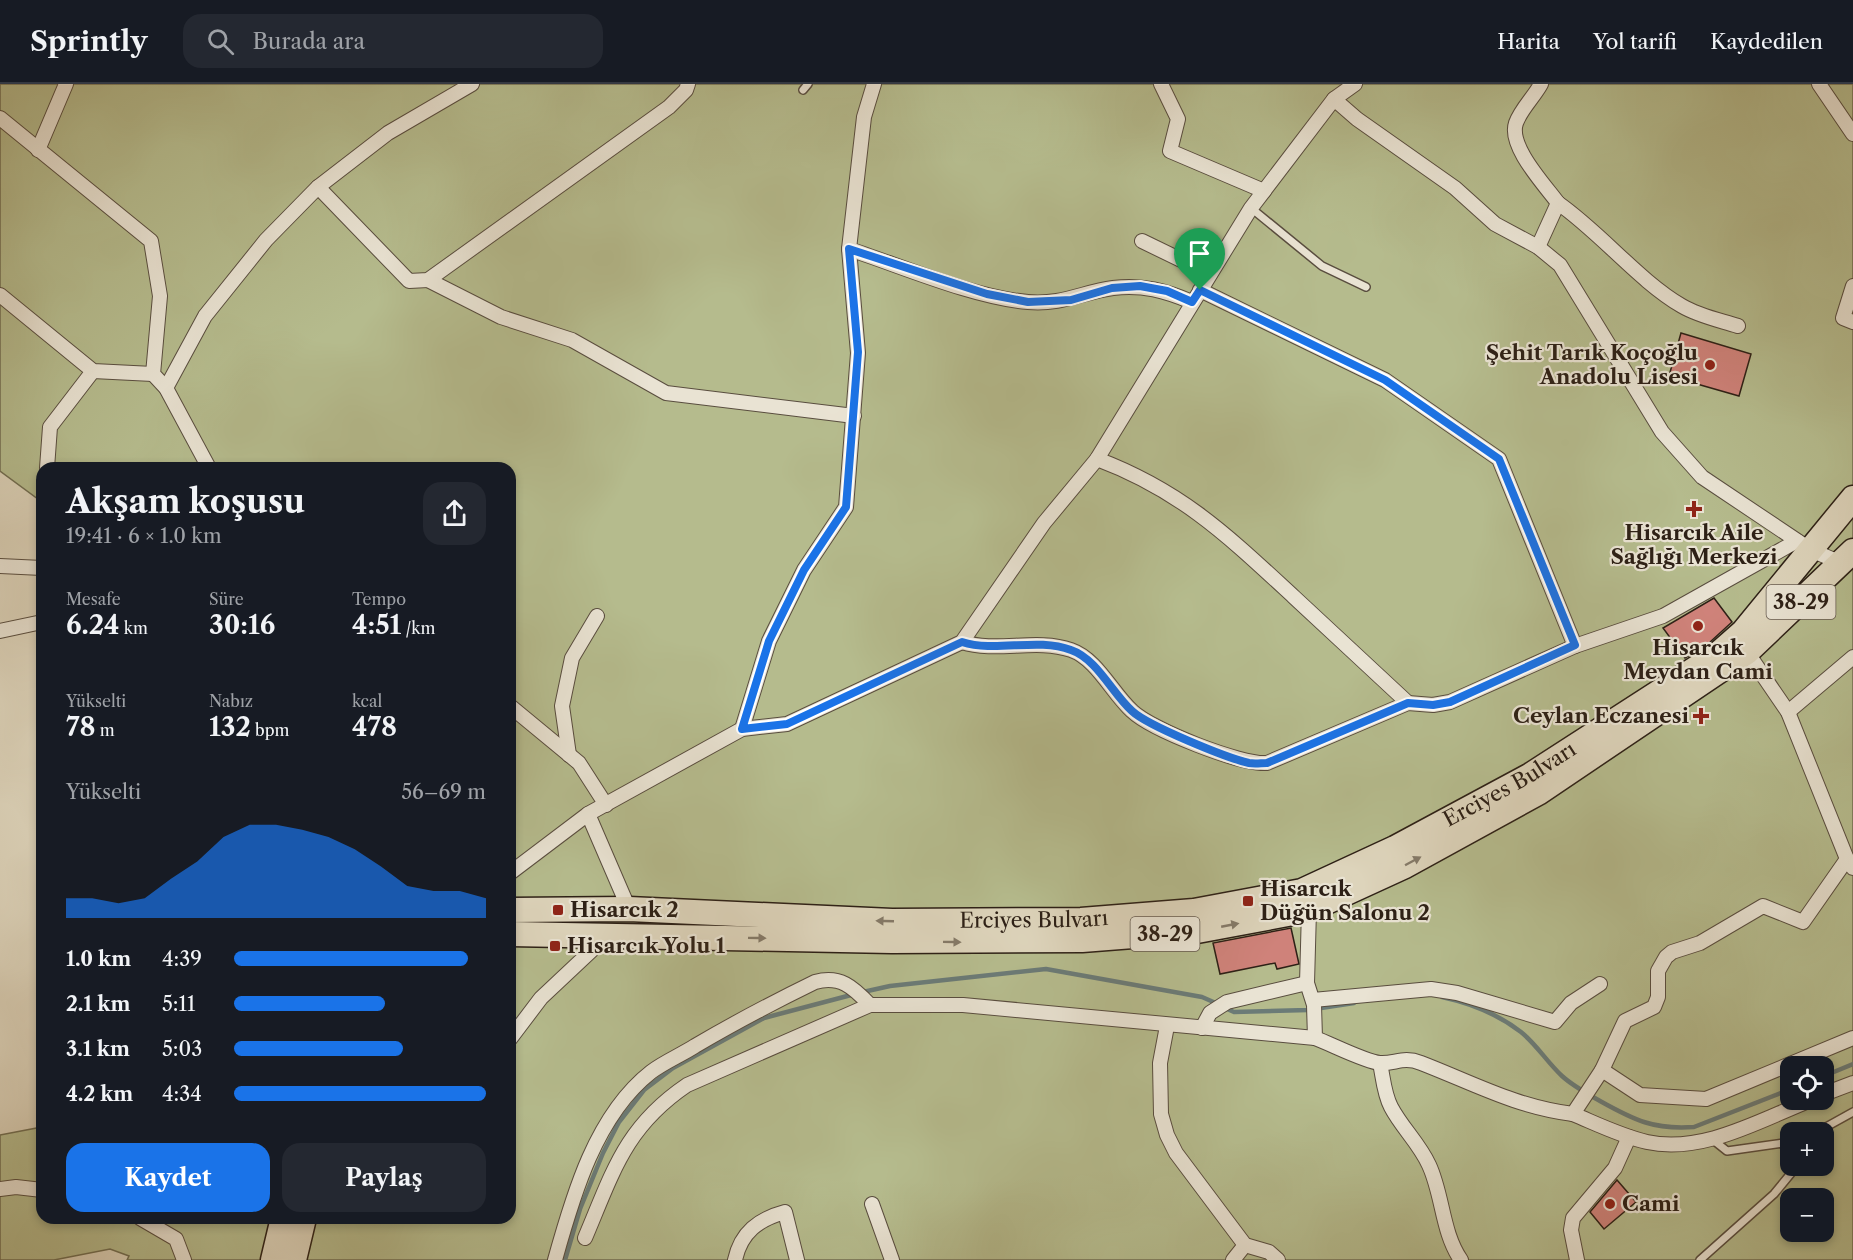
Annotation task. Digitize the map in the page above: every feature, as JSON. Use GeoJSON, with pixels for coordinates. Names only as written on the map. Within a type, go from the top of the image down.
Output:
{"type":"FeatureCollection","features":[{"type":"Feature","properties":{"kind":"highway","name":"Erciyes Bulvarı"},"geometry":{"type":"LineString","coordinates":[[516,910],[629,909],[892,921],[1081,920],[1194,911],[1302,891],[1395,848],[1529,776],[1718,654],[1743,632],[1804,545],[1853,498]]}},
{"type":"Feature","properties":{"kind":"highway","name":"Erciyes Bulvarı"},"geometry":{"type":"LineString","coordinates":[[516,934],[892,941],[1082,940],[1197,931],[1309,910],[1404,866],[1539,793],[1748,652],[1847,557]]}},
{"type":"Feature","properties":{"kind":"highway"},"geometry":{"type":"LineString","coordinates":[[273,1260],[282,1224]]}},
{"type":"Feature","properties":{"kind":"highway"},"geometry":{"type":"LineString","coordinates":[[294,1260],[303,1224]]}},
{"type":"Feature","properties":{"kind":"street"},"geometry":{"type":"LineString","coordinates":[[38,150],[66,84]]}},
{"type":"Feature","properties":{"kind":"street"},"geometry":{"type":"LineString","coordinates":[[166,388],[205,316],[266,240],[318,187],[388,133],[472,84]]}},
{"type":"Feature","properties":{"kind":"street"},"geometry":{"type":"LineString","coordinates":[[428,280],[669,107],[686,90],[688,84]]}},
{"type":"Feature","properties":{"kind":"street"},"geometry":{"type":"LineString","coordinates":[[742,729],[769,641],[804,570],[846,507],[858,352],[849,249],[864,117],[874,84]]}},
{"type":"Feature","properties":{"kind":"street"},"geometry":{"type":"LineString","coordinates":[[1161,84],[1178,119],[1170,151],[1264,191]]}},
{"type":"Feature","properties":{"kind":"street"},"geometry":{"type":"LineString","coordinates":[[516,868],[588,814],[742,729],[787,724],[962,642],[1044,524],[1097,459],[1251,208],[1334,99],[1355,84]]}},
{"type":"Feature","properties":{"kind":"street"},"geometry":{"type":"LineString","coordinates":[[1541,84],[1519,116],[1515,138],[1517,146],[1558,203],[1586,223],[1671,299],[1700,314],[1738,326]]}},
{"type":"Feature","properties":{"kind":"street"},"geometry":{"type":"LineString","coordinates":[[1819,84],[1852,138]]}},
{"type":"Feature","properties":{"kind":"street"},"geometry":{"type":"LineString","coordinates":[[1334,99],[1347,111],[1455,188],[1495,224],[1538,247],[1568,275],[1648,411],[1674,449],[1702,477],[1804,545],[1847,557]]}},
{"type":"Feature","properties":{"kind":"street"},"geometry":{"type":"LineString","coordinates":[[0,118],[151,241],[160,296],[153,374]]}},
{"type":"Feature","properties":{"kind":"street"},"geometry":{"type":"LineString","coordinates":[[318,187],[409,281],[428,280],[501,317],[572,340],[666,393],[854,416]]}},
{"type":"Feature","properties":{"kind":"street"},"geometry":{"type":"LineString","coordinates":[[1538,247],[1558,203]]}},
{"type":"Feature","properties":{"kind":"street"},"geometry":{"type":"LineString","coordinates":[[1143,241],[1210,274]]}},
{"type":"Feature","properties":{"kind":"street"},"geometry":{"type":"LineString","coordinates":[[849,249],[987,294],[1028,302],[1071,300],[1112,288],[1140,286],[1167,291],[1192,302]]}},
{"type":"Feature","properties":{"kind":"street"},"geometry":{"type":"LineString","coordinates":[[1853,286],[1843,318],[1853,322]]}},
{"type":"Feature","properties":{"kind":"street"},"geometry":{"type":"LineString","coordinates":[[1200,290],[1385,380],[1499,459],[1575,645]]}},
{"type":"Feature","properties":{"kind":"street"},"geometry":{"type":"LineString","coordinates":[[0,295],[93,371],[153,374],[166,388],[205,462]]}},
{"type":"Feature","properties":{"kind":"street"},"geometry":{"type":"LineString","coordinates":[[47,462],[50,427],[93,371]]}},
{"type":"Feature","properties":{"kind":"street"},"geometry":{"type":"LineString","coordinates":[[1097,459],[1130,471],[1219,527],[1408,703]]}},
{"type":"Feature","properties":{"kind":"street"},"geometry":{"type":"LineString","coordinates":[[962,642],[975,646],[1039,644],[1070,649],[1085,658],[1130,710],[1146,722],[1248,763],[1277,760],[1408,703],[1433,705],[1450,702],[1575,645],[1663,616],[1804,545]]}},
{"type":"Feature","properties":{"kind":"street"},"geometry":{"type":"LineString","coordinates":[[0,566],[36,568]]}},
{"type":"Feature","properties":{"kind":"street"},"geometry":{"type":"LineString","coordinates":[[569,755],[562,706],[572,658],[597,616]]}},
{"type":"Feature","properties":{"kind":"street"},"geometry":{"type":"LineString","coordinates":[[0,632],[36,623]]}},
{"type":"Feature","properties":{"kind":"street"},"geometry":{"type":"LineString","coordinates":[[1577,1108],[1602,1070],[1625,1021],[1650,1010],[1656,1002],[1658,971],[1666,957],[1672,952],[1700,943],[1763,906],[1803,922],[1850,864],[1788,712],[1748,652]]}},
{"type":"Feature","properties":{"kind":"street"},"geometry":{"type":"LineString","coordinates":[[1788,712],[1853,657]]}},
{"type":"Feature","properties":{"kind":"street"},"geometry":{"type":"LineString","coordinates":[[516,711],[579,763],[606,805]]}},
{"type":"Feature","properties":{"kind":"street"},"geometry":{"type":"LineString","coordinates":[[588,814],[629,909]]}},
{"type":"Feature","properties":{"kind":"street"},"geometry":{"type":"LineString","coordinates":[[1309,910],[1307,983],[1314,1003],[1315,1038]]}},
{"type":"Feature","properties":{"kind":"street"},"geometry":{"type":"LineString","coordinates":[[516,1031],[540,998],[609,934]]}},
{"type":"Feature","properties":{"kind":"street"},"geometry":{"type":"LineString","coordinates":[[555,1260],[567,1217],[596,1145],[630,1092],[652,1071],[754,1012],[815,982],[836,980],[854,988],[867,1002]]}},
{"type":"Feature","properties":{"kind":"street"},"geometry":{"type":"LineString","coordinates":[[1202,1028],[1221,1005],[1307,983]]}},
{"type":"Feature","properties":{"kind":"street"},"geometry":{"type":"LineString","coordinates":[[1314,1003],[1417,989],[1437,989],[1555,1022],[1571,1003],[1600,984]]}},
{"type":"Feature","properties":{"kind":"street"},"geometry":{"type":"LineString","coordinates":[[585,1238],[620,1155],[633,1134],[667,1098],[687,1085],[867,1002],[963,1005],[1167,1026],[1315,1038],[1380,1063],[1395,1059],[1419,1062],[1521,1104],[1577,1108],[1629,1137],[1662,1144],[1696,1143],[1712,1139],[1786,1110]]}},
{"type":"Feature","properties":{"kind":"street"},"geometry":{"type":"LineString","coordinates":[[1167,1026],[1160,1063],[1161,1114],[1176,1154],[1245,1245],[1269,1252],[1278,1260]]}},
{"type":"Feature","properties":{"kind":"street"},"geometry":{"type":"LineString","coordinates":[[1602,1070],[1640,1095],[1706,1099],[1853,1038]]}},
{"type":"Feature","properties":{"kind":"street"},"geometry":{"type":"LineString","coordinates":[[1380,1063],[1391,1107],[1418,1144],[1429,1165],[1451,1239],[1461,1260]]}},
{"type":"Feature","properties":{"kind":"street"},"geometry":{"type":"LineString","coordinates":[[1834,1090],[1853,1083]]}},
{"type":"Feature","properties":{"kind":"street"},"geometry":{"type":"LineString","coordinates":[[1577,1260],[1571,1230],[1573,1218],[1615,1168],[1629,1137]]}},
{"type":"Feature","properties":{"kind":"street"},"geometry":{"type":"LineString","coordinates":[[0,1190],[16,1187],[36,1189]]}},
{"type":"Feature","properties":{"kind":"street"},"geometry":{"type":"LineString","coordinates":[[872,1204],[892,1260]]}},
{"type":"Feature","properties":{"kind":"street"},"geometry":{"type":"LineString","coordinates":[[735,1260],[738,1247],[757,1223],[786,1212],[797,1260]]}},
{"type":"Feature","properties":{"kind":"street"},"geometry":{"type":"LineString","coordinates":[[150,1224],[176,1239],[184,1260]]}},
{"type":"Feature","properties":{"kind":"street"},"geometry":{"type":"LineString","coordinates":[[1233,1260],[1245,1245]]}},
{"type":"Feature","properties":{"kind":"lane"},"geometry":{"type":"LineString","coordinates":[[1251,208],[1322,266],[1366,287]]}},
{"type":"Feature","properties":{"kind":"lane"},"geometry":{"type":"LineString","coordinates":[[1834,1123],[1853,1112]]}},
{"type":"Feature","properties":{"kind":"lane"},"geometry":{"type":"LineString","coordinates":[[1712,1139],[1727,1151],[1780,1144]]}},
{"type":"Feature","properties":{"kind":"lane"},"geometry":{"type":"LineString","coordinates":[[1700,1260],[1774,1194],[1789,1176]]}},
{"type":"Feature","properties":{"kind":"green space"},"geometry":{"type":"Polygon","coordinates":[[[0,84],[1853,84],[1853,1260],[127,1260],[129,1256],[110,1249],[54,1260],[0,1260],[0,1135],[36,1128],[36,1224],[516,1224],[516,462],[36,462],[36,498],[0,471],[0,84]]]}},
{"type":"Feature","properties":{"kind":"building","name":"Şehit Tarık Koçoğlu Anadolu Lisesi"},"geometry":{"type":"Polygon","coordinates":[[[1681,333],[1751,354],[1739,396],[1669,376],[1681,333]]]}},
{"type":"Feature","properties":{"kind":"building","name":"Hisarcık Meydan Cami"},"geometry":{"type":"Polygon","coordinates":[[[1714,598],[1732,622],[1709,643],[1685,658],[1663,628],[1714,598]]]}},
{"type":"Feature","properties":{"kind":"building"},"geometry":{"type":"Polygon","coordinates":[[[1291,928],[1299,964],[1277,969],[1275,963],[1220,974],[1213,943],[1291,928]]]}},
{"type":"Feature","properties":{"kind":"building","name":"Cami"},"geometry":{"type":"Polygon","coordinates":[[[1617,1180],[1636,1202],[1604,1229],[1590,1212],[1617,1180]]]}},
{"type":"Feature","properties":{"kind":"waterway"},"geometry":{"type":"LineString","coordinates":[[863,992],[890,986],[1046,969],[1202,997],[1218,1004]]}},
{"type":"Feature","properties":{"kind":"waterway"},"geometry":{"type":"LineString","coordinates":[[565,1260],[580,1209],[603,1153],[619,1122],[644,1090],[673,1068],[764,1018],[855,994]]}},
{"type":"Feature","properties":{"kind":"waterway"},"geometry":{"type":"LineString","coordinates":[[1442,997],[1474,1006],[1503,1020],[1527,1037],[1557,1071],[1571,1083],[1612,1108],[1645,1122],[1667,1127],[1694,1127],[1780,1093]]}},
{"type":"Feature","properties":{"kind":"waterway"},"geometry":{"type":"LineString","coordinates":[[1225,1008],[1234,1012],[1308,1010],[1354,1003]]}},
{"type":"Feature","properties":{"kind":"waterway"},"geometry":{"type":"LineString","coordinates":[[1834,1072],[1853,1064]]}},
{"type":"Feature","properties":{"kind":"place","name":"Şehit Tarık Koçoğlu Anadolu Lisesi"},"geometry":{"type":"Point","coordinates":[1710,365]}},
{"type":"Feature","properties":{"kind":"place","name":"Hisarcık Aile Sağlığı Merkezi"},"geometry":{"type":"Point","coordinates":[1694,509]}},
{"type":"Feature","properties":{"kind":"place","name":"Hisarcık Meydan Cami"},"geometry":{"type":"Point","coordinates":[1698,626]}},
{"type":"Feature","properties":{"kind":"place","name":"Ceylan Eczanesi"},"geometry":{"type":"Point","coordinates":[1701,716]}},
{"type":"Feature","properties":{"kind":"place","name":"Hisarcık Düğün Salonu 2"},"geometry":{"type":"Point","coordinates":[1248,901]}},
{"type":"Feature","properties":{"kind":"place","name":"Hisarcık 2"},"geometry":{"type":"Point","coordinates":[558,910]}},
{"type":"Feature","properties":{"kind":"place","name":"Hisarcık Yolu 1"},"geometry":{"type":"Point","coordinates":[555,946]}},
{"type":"Feature","properties":{"kind":"place","name":"Cami"},"geometry":{"type":"Point","coordinates":[1610,1204]}},
{"type":"Feature","properties":{"kind":"route"},"geometry":{"type":"LineString","coordinates":[[849,249],[987,294],[1028,302],[1071,300],[1112,288],[1140,286],[1167,291],[1192,302],[1200,290],[1385,380],[1499,459],[1575,645],[1450,702],[1433,705],[1408,703],[1267,763],[1248,763],[1146,722],[1130,710],[1079,653],[1070,649],[1039,644],[975,646],[962,642],[787,724],[742,729],[769,641],[804,570],[846,507],[858,352],[849,249]]}}]}
